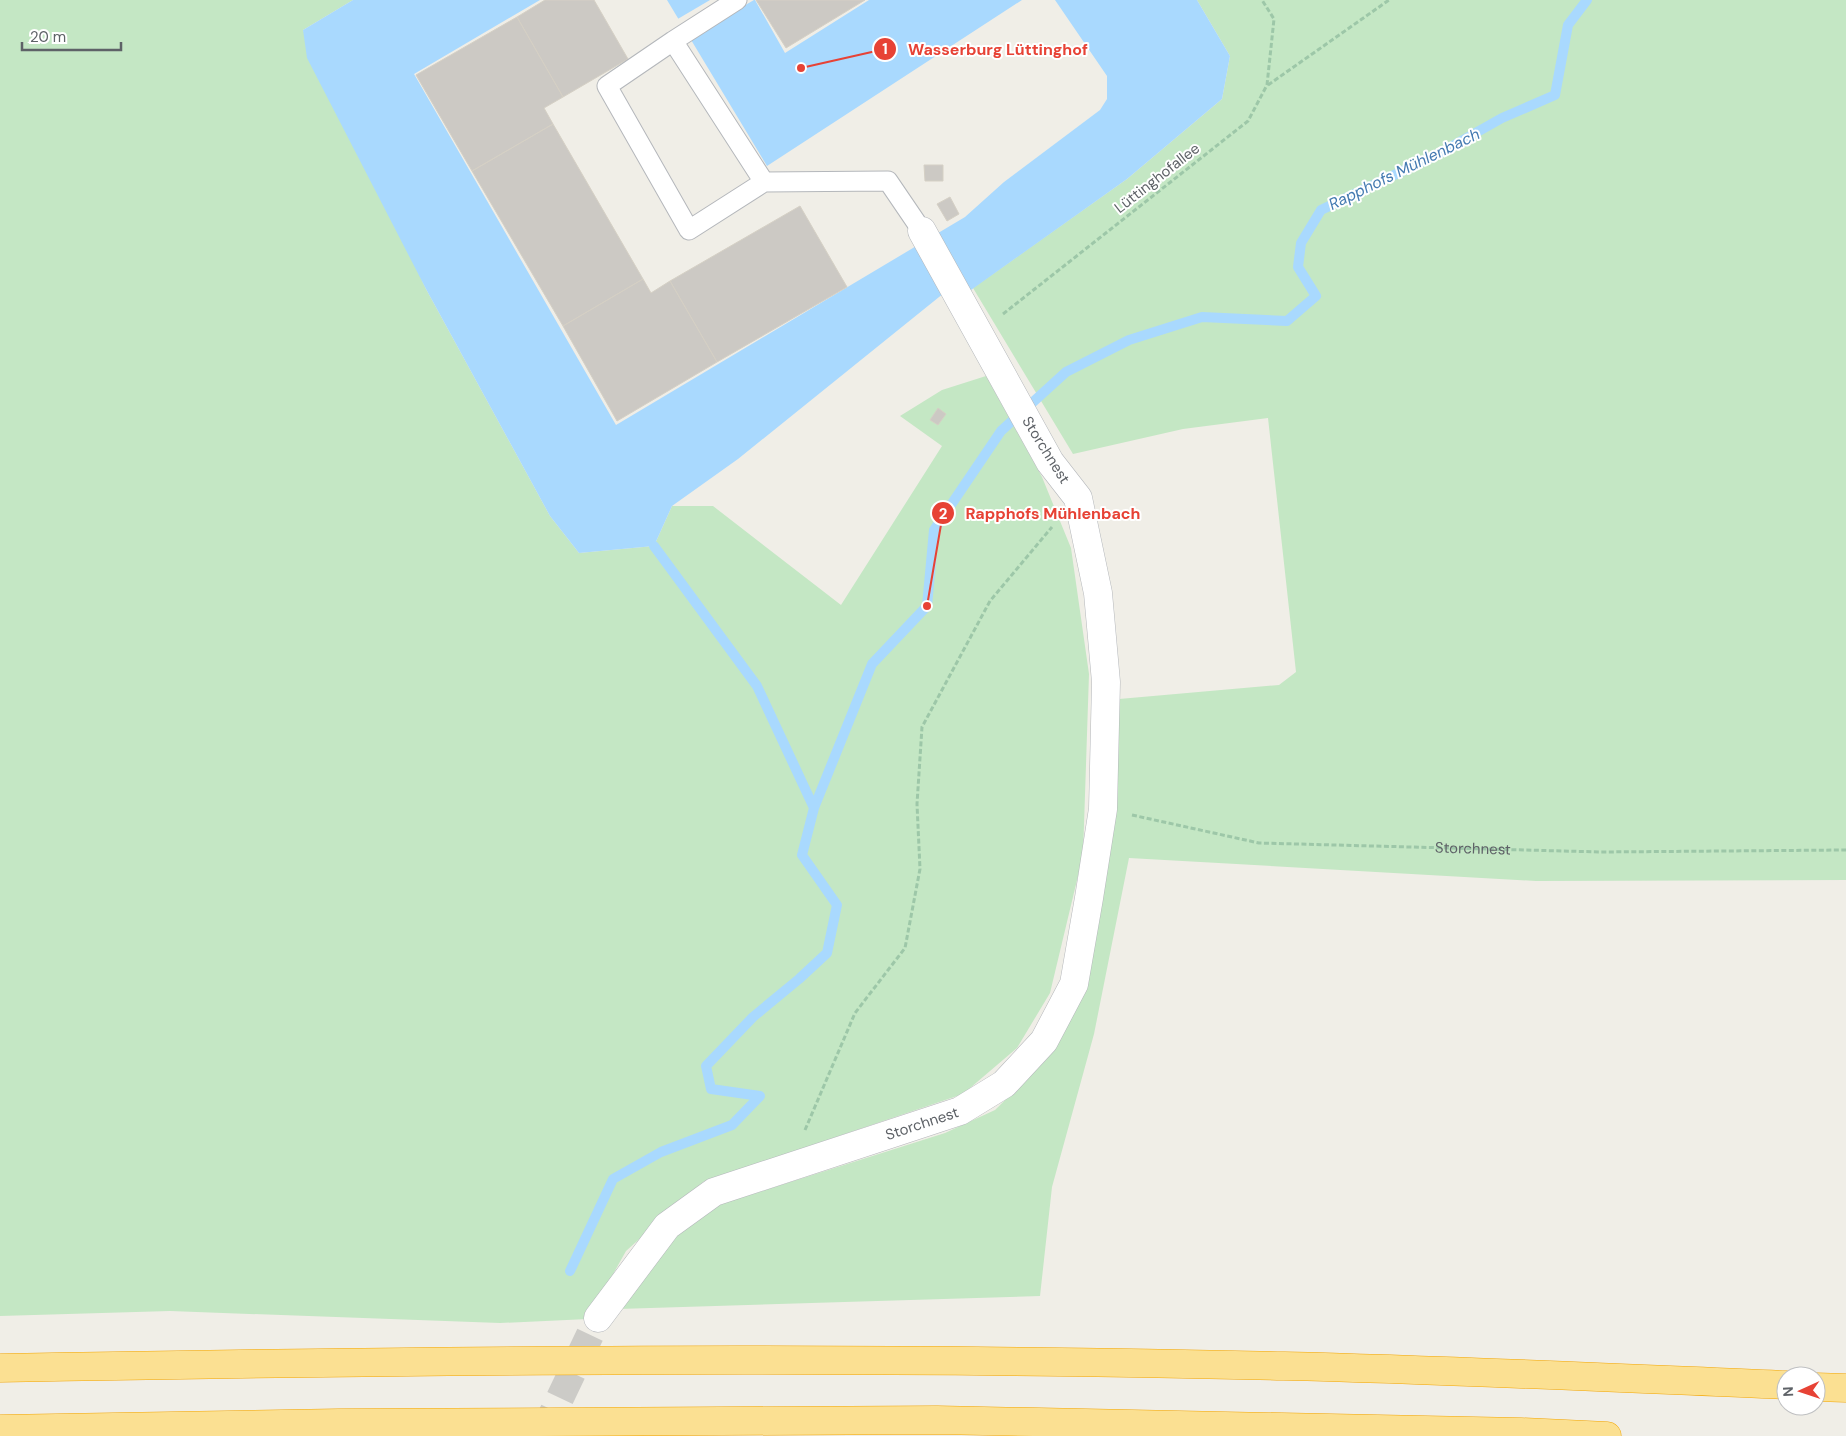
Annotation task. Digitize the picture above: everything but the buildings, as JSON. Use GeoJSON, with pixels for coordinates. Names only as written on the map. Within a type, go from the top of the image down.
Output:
{"type":"FeatureCollection","features":[{"type":"Feature","properties":{"kind":"highway"},"geometry":{"type":"LineString","coordinates":[[0,1368],[341,1362],[782,1360],[1282,1366],[1776,1385]]}},
{"type":"Feature","properties":{"kind":"highway"},"geometry":{"type":"LineString","coordinates":[[1826,1387],[1846,1388]]}},
{"type":"Feature","properties":{"kind":"highway"},"geometry":{"type":"LineString","coordinates":[[0,1429],[339,1422],[937,1420],[1511,1432],[1607,1436]]}},
{"type":"Feature","properties":{"kind":"street","name":"Storchnest"},"geometry":{"type":"LineString","coordinates":[[598,1318],[667,1226],[714,1192],[960,1111],[1004,1084],[1044,1041],[1074,984],[1103,809],[1106,682],[1098,593],[1078,498],[1050,462],[922,231]]}},
{"type":"Feature","properties":{"kind":"lane"},"geometry":{"type":"LineString","coordinates":[[737,0],[607,86],[689,230],[764,182],[888,181],[922,231]]}},
{"type":"Feature","properties":{"kind":"lane"},"geometry":{"type":"LineString","coordinates":[[676,39],[764,182]]}},
{"type":"Feature","properties":{"kind":"path","name":"Lüttinghofallee"},"geometry":{"type":"LineString","coordinates":[[981,335],[1004,313],[1248,121],[1267,85],[1274,19],[1262,0]]}},
{"type":"Feature","properties":{"kind":"path"},"geometry":{"type":"LineString","coordinates":[[1267,85],[1389,0]]}},
{"type":"Feature","properties":{"kind":"path"},"geometry":{"type":"LineString","coordinates":[[788,1167],[856,1013],[906,948],[920,869],[917,804],[922,726],[990,601],[1078,498]]}},
{"type":"Feature","properties":{"kind":"path","name":"Storchnest"},"geometry":{"type":"LineString","coordinates":[[1103,809],[1259,844],[1601,852],[1846,850]]}},
{"type":"Feature","properties":{"kind":"green space"},"geometry":{"type":"Polygon","coordinates":[[[0,0],[353,0],[303,30],[426,289],[550,516],[579,553],[654,546],[672,506],[713,506],[841,605],[942,446],[900,416],[942,390],[986,376],[1042,477],[1071,548],[1089,674],[1083,855],[1050,993],[1017,1048],[963,1094],[703,1182],[626,1251],[588,1319],[500,1323],[170,1311],[0,1316],[0,0]]]}},
{"type":"Feature","properties":{"kind":"green space"},"geometry":{"type":"Polygon","coordinates":[[[1197,0],[1846,0],[1846,880],[1536,881],[1129,858],[1094,1034],[1052,1187],[1040,1296],[618,1309],[675,1236],[718,1205],[945,1133],[995,1110],[1047,1059],[1077,1004],[1119,699],[1279,685],[1296,672],[1268,418],[1183,429],[1073,454],[973,288],[1127,179],[1222,99],[1230,56],[1197,0]]]}},
{"type":"Feature","properties":{"kind":"water"},"geometry":{"type":"Polygon","coordinates":[[[353,0],[540,0],[414,74],[616,425],[965,217],[1004,182],[1100,110],[1107,99],[1107,76],[1055,0],[1197,0],[1230,56],[1222,99],[1127,179],[957,300],[949,289],[738,459],[672,506],[654,546],[579,553],[550,516],[426,289],[307,58],[303,30],[353,0]]]}},
{"type":"Feature","properties":{"kind":"water"},"geometry":{"type":"Polygon","coordinates":[[[667,0],[755,0],[785,53],[869,0],[1022,0],[767,166],[667,0]]]}},
{"type":"Feature","properties":{"kind":"pier"},"geometry":{"type":"Polygon","coordinates":[[[710,0],[754,0],[687,39],[676,20],[710,0]]]}},
{"type":"Feature","properties":{"kind":"waterway","name":"Rapphofs Mühlenbach"},"geometry":{"type":"LineString","coordinates":[[570,1271],[613,1179],[661,1152],[732,1125],[760,1096],[711,1089],[706,1066],[753,1017],[827,953],[837,905],[802,855],[814,808],[872,664],[927,606],[934,530],[1001,431],[1066,372],[1129,340],[1202,317],[1287,321],[1316,296],[1298,267],[1301,243],[1321,210],[1440,153],[1502,118],[1555,95],[1568,25],[1587,0]]}},
{"type":"Feature","properties":{"kind":"waterway"},"geometry":{"type":"LineString","coordinates":[[654,546],[757,686],[814,808]]}},
{"type":"Feature","properties":{"kind":"tunnel"},"geometry":{"type":"LineString","coordinates":[[542,1436],[598,1318]]}},
{"type":"Feature","properties":{"kind":"place","name":"Wasserburg Lüttinghof"},"geometry":{"type":"Point","coordinates":[801,68]}},
{"type":"Feature","properties":{"kind":"place","name":"Rapphofs Mühlenbach"},"geometry":{"type":"Point","coordinates":[927,606]}}]}
